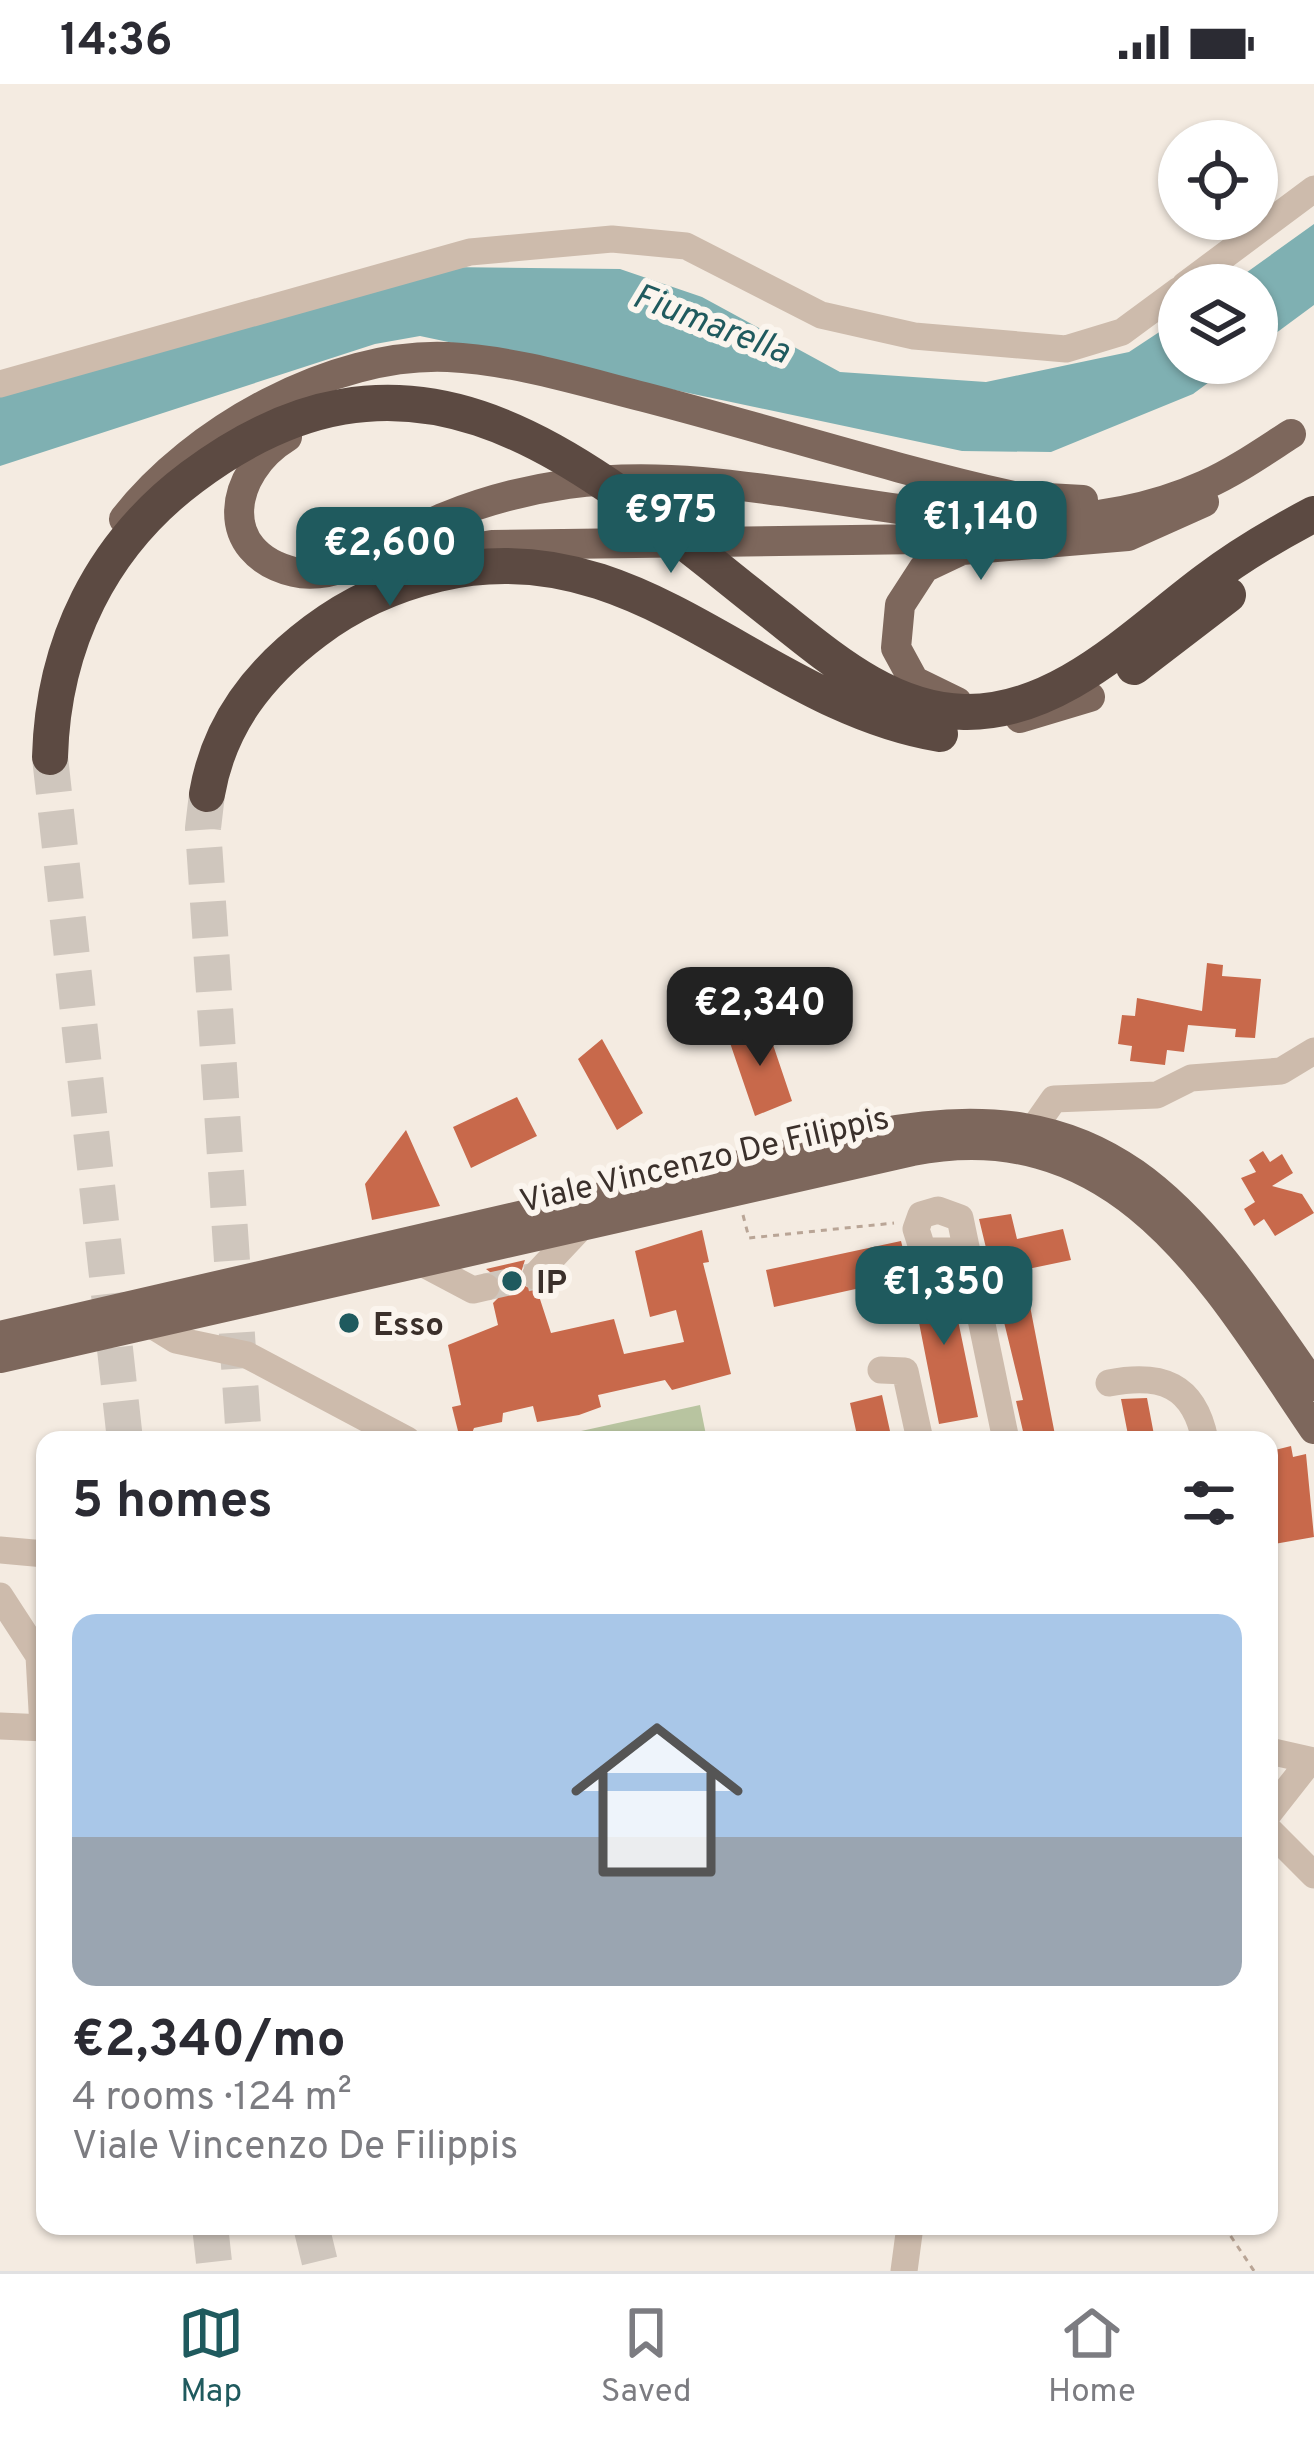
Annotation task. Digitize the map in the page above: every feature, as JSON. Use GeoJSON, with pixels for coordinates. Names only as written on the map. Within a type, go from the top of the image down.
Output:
{"type":"FeatureCollection","features":[{"type":"Feature","properties":{"kind":"highway"},"geometry":{"type":"LineString","coordinates":[[50,757],[56,686],[96,580],[158,505],[215,460],[281,424],[330,408],[383,403],[469,414],[546,444],[622,495],[842,664],[907,702],[941,710],[997,710],[1084,686],[1242,555],[1314,514]]}},
{"type":"Feature","properties":{"kind":"highway"},"geometry":{"type":"LineString","coordinates":[[209,783],[247,696],[291,649],[334,616],[390,587],[480,566],[546,567],[618,585],[853,708],[936,734],[1008,731],[1314,541]]}},
{"type":"Feature","properties":{"kind":"main road"},"geometry":{"type":"LineString","coordinates":[[56,686],[67,618],[81,583],[102,547],[168,470],[276,398],[359,370],[446,357],[564,376],[964,485],[1059,500],[1130,496],[1306,432]]}},
{"type":"Feature","properties":{"kind":"main road"},"geometry":{"type":"LineString","coordinates":[[1084,686],[978,725],[892,711],[840,682],[560,469],[518,445],[466,429],[363,418],[301,431],[255,461],[239,491],[238,513],[249,538],[268,559],[290,572],[320,573],[440,519],[536,490],[638,478],[711,480],[968,518],[1037,520],[1109,513],[1173,497],[1306,432]]}},
{"type":"Feature","properties":{"kind":"main road"},"geometry":{"type":"LineString","coordinates":[[1084,686],[965,703],[935,695],[914,681],[900,661],[895,635],[900,604],[924,568],[947,553],[1129,536],[1204,502],[1306,432]]}},
{"type":"Feature","properties":{"kind":"main road"},"geometry":{"type":"LineString","coordinates":[[209,783],[228,716],[260,666],[305,624],[366,584],[460,549],[1064,533],[1204,502]]}},
{"type":"Feature","properties":{"kind":"main road","name":"Viale Vincenzo De Filippis"},"geometry":{"type":"LineString","coordinates":[[0,1336],[874,1133],[945,1121],[1033,1129],[1080,1143],[1124,1166],[1190,1217],[1230,1263],[1314,1386]]}},
{"type":"Feature","properties":{"kind":"main road","name":"Viale Vincenzo De Filippis"},"geometry":{"type":"LineString","coordinates":[[0,1358],[934,1147],[1024,1149],[1094,1177],[1166,1227],[1213,1280],[1314,1429]]}},
{"type":"Feature","properties":{"kind":"street"},"geometry":{"type":"LineString","coordinates":[[1213,264],[1314,189]]}},
{"type":"Feature","properties":{"kind":"street"},"geometry":{"type":"LineString","coordinates":[[0,384],[470,252],[612,239],[686,247],[820,315],[914,336],[1066,349],[1122,332],[1158,305]]}},
{"type":"Feature","properties":{"kind":"street"},"geometry":{"type":"LineString","coordinates":[[1033,1129],[1054,1099],[1157,1095],[1191,1078],[1281,1071],[1314,1052]]}},
{"type":"Feature","properties":{"kind":"street"},"geometry":{"type":"LineString","coordinates":[[535,1276],[582,1226]]}},
{"type":"Feature","properties":{"kind":"street"},"geometry":{"type":"LineString","coordinates":[[966,1251],[1004,1431]]}},
{"type":"Feature","properties":{"kind":"street"},"geometry":{"type":"LineString","coordinates":[[422,1262],[473,1291],[486,1287]]}},
{"type":"Feature","properties":{"kind":"street"},"geometry":{"type":"LineString","coordinates":[[150,1324],[176,1340],[247,1355],[389,1431]]}},
{"type":"Feature","properties":{"kind":"street"},"geometry":{"type":"LineString","coordinates":[[881,1370],[905,1371],[918,1431]]}},
{"type":"Feature","properties":{"kind":"street"},"geometry":{"type":"LineString","coordinates":[[1109,1382],[1142,1377],[1173,1384],[1196,1408],[1202,1431]]}},
{"type":"Feature","properties":{"kind":"street"},"geometry":{"type":"LineString","coordinates":[[0,1550],[36,1553]]}},
{"type":"Feature","properties":{"kind":"street"},"geometry":{"type":"LineString","coordinates":[[0,1596],[36,1651]]}},
{"type":"Feature","properties":{"kind":"street"},"geometry":{"type":"LineString","coordinates":[[0,1726],[36,1728]]}},
{"type":"Feature","properties":{"kind":"street"},"geometry":{"type":"LineString","coordinates":[[1278,1752],[1311,1761],[1278,1802]]}},
{"type":"Feature","properties":{"kind":"street"},"geometry":{"type":"LineString","coordinates":[[1278,1839],[1314,1875]]}},
{"type":"Feature","properties":{"kind":"street"},"geometry":{"type":"LineString","coordinates":[[904,2271],[909,2235]]}},
{"type":"Feature","properties":{"kind":"path"},"geometry":{"type":"LineString","coordinates":[[742,1213],[749,1238],[895,1223]]}},
{"type":"Feature","properties":{"kind":"path"},"geometry":{"type":"LineString","coordinates":[[1230,2235],[1254,2271]]}},
{"type":"Feature","properties":{"kind":"green space"},"geometry":{"type":"Polygon","coordinates":[[[700,1405],[705,1431],[581,1431],[700,1405]]]}},
{"type":"Feature","properties":{"kind":"water"},"geometry":{"type":"Polygon","coordinates":[[[1314,224],[1314,305],[1278,332],[1278,264],[1258,264],[1314,224]]]}},
{"type":"Feature","properties":{"kind":"water","name":"Fiumarella"},"geometry":{"type":"Polygon","coordinates":[[[444,267],[620,269],[702,297],[840,372],[986,382],[1129,352],[1158,333],[1158,384],[1207,384],[1193,394],[1051,452],[962,451],[420,336],[375,344],[0,466],[0,395],[444,267]]]}},
{"type":"Feature","properties":{"kind":"building"},"geometry":{"type":"Polygon","coordinates":[[[1207,963],[1223,965],[1222,976],[1261,979],[1255,1038],[1235,1037],[1236,1029],[1188,1025],[1184,1052],[1167,1050],[1165,1065],[1130,1061],[1132,1046],[1118,1044],[1122,1015],[1135,1016],[1137,998],[1202,1011],[1207,963]]]}},
{"type":"Feature","properties":{"kind":"building"},"geometry":{"type":"Polygon","coordinates":[[[765,1021],[792,1101],[755,1116],[729,1040],[765,1021]]]}},
{"type":"Feature","properties":{"kind":"building"},"geometry":{"type":"Polygon","coordinates":[[[602,1039],[643,1113],[617,1130],[578,1059],[602,1039]]]}},
{"type":"Feature","properties":{"kind":"building"},"geometry":{"type":"Polygon","coordinates":[[[517,1097],[537,1136],[471,1168],[453,1127],[517,1097]]]}},
{"type":"Feature","properties":{"kind":"building"},"geometry":{"type":"Polygon","coordinates":[[[406,1130],[440,1206],[372,1220],[365,1184],[406,1130]]]}},
{"type":"Feature","properties":{"kind":"building"},"geometry":{"type":"Polygon","coordinates":[[[1263,1151],[1270,1162],[1282,1154],[1293,1173],[1272,1186],[1302,1194],[1314,1213],[1275,1236],[1264,1219],[1254,1226],[1244,1209],[1255,1202],[1241,1178],[1256,1172],[1249,1160],[1263,1151]]]}},
{"type":"Feature","properties":{"kind":"building"},"geometry":{"type":"Polygon","coordinates":[[[1011,1214],[1017,1239],[1063,1229],[1071,1260],[1023,1270],[1054,1431],[1023,1431],[1016,1401],[1023,1400],[979,1219],[1011,1214]]]}},
{"type":"Feature","properties":{"kind":"building"},"geometry":{"type":"Polygon","coordinates":[[[702,1230],[709,1262],[703,1263],[731,1374],[672,1390],[665,1380],[598,1395],[601,1407],[537,1422],[533,1406],[503,1413],[502,1422],[458,1431],[452,1407],[461,1405],[448,1345],[498,1325],[493,1303],[503,1293],[503,1282],[486,1269],[525,1260],[518,1282],[538,1293],[551,1333],[614,1319],[624,1354],[684,1342],[676,1310],[650,1317],[635,1251],[702,1230]]]}},
{"type":"Feature","properties":{"kind":"building"},"geometry":{"type":"Polygon","coordinates":[[[901,1241],[910,1277],[774,1307],[766,1270],[901,1241]]]}},
{"type":"Feature","properties":{"kind":"building"},"geometry":{"type":"Polygon","coordinates":[[[948,1272],[978,1417],[939,1424],[910,1277],[948,1272]]]}},
{"type":"Feature","properties":{"kind":"building"},"geometry":{"type":"Polygon","coordinates":[[[882,1395],[890,1431],[856,1431],[850,1403],[882,1395]]]}},
{"type":"Feature","properties":{"kind":"building"},"geometry":{"type":"Polygon","coordinates":[[[1147,1398],[1153,1431],[1127,1431],[1121,1399],[1147,1398]]]}},
{"type":"Feature","properties":{"kind":"building"},"geometry":{"type":"Polygon","coordinates":[[[1291,1446],[1293,1457],[1306,1454],[1314,1537],[1278,1543],[1278,1449],[1291,1446]]]}},
{"type":"Feature","properties":{"kind":"tunnel"},"geometry":{"type":"LineString","coordinates":[[50,757],[124,1431]]}},
{"type":"Feature","properties":{"kind":"tunnel"},"geometry":{"type":"LineString","coordinates":[[207,794],[203,828],[243,1431]]}},
{"type":"Feature","properties":{"kind":"tunnel"},"geometry":{"type":"LineString","coordinates":[[486,1287],[535,1276]]}},
{"type":"Feature","properties":{"kind":"tunnel"},"geometry":{"type":"LineString","coordinates":[[211,2235],[215,2271]]}},
{"type":"Feature","properties":{"kind":"tunnel"},"geometry":{"type":"LineString","coordinates":[[313,2235],[322,2271]]}},
{"type":"Feature","properties":{"kind":"place","name":"IP"},"geometry":{"type":"Point","coordinates":[512,1281]}},
{"type":"Feature","properties":{"kind":"place","name":"Esso"},"geometry":{"type":"Point","coordinates":[349,1323]}}]}
